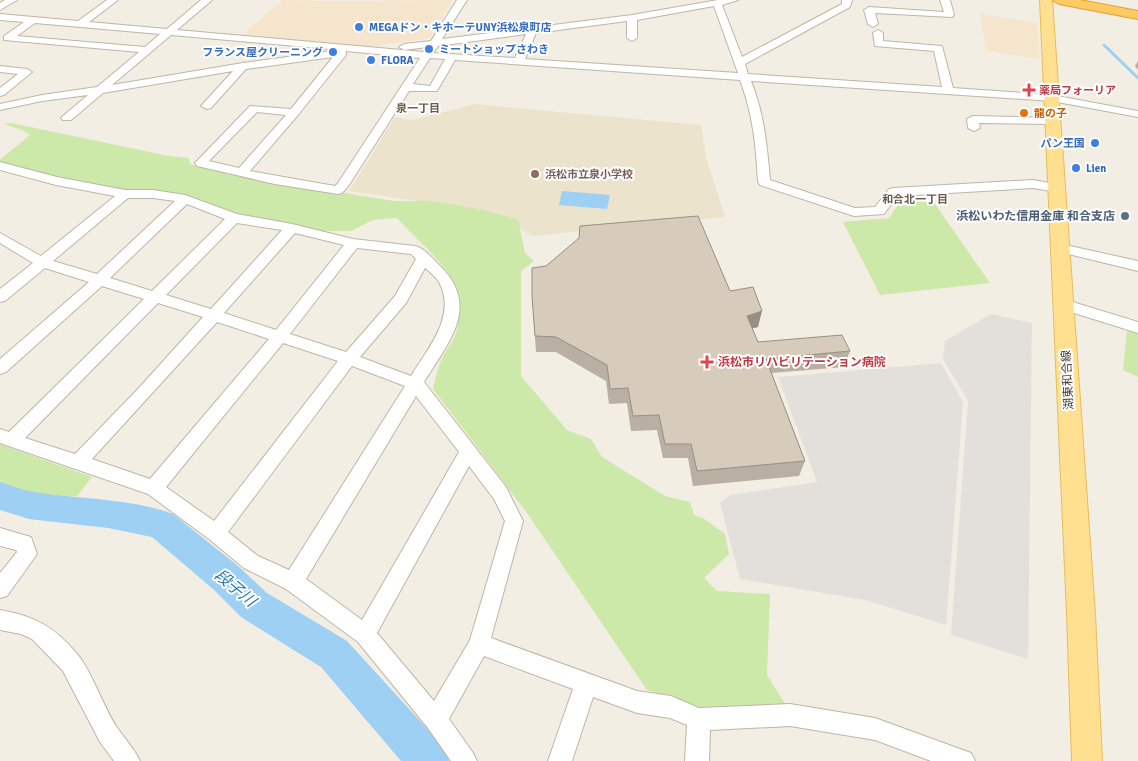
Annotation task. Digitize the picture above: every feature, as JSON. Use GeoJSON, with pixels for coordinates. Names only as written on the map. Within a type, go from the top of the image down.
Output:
{"type":"FeatureCollection","features":[{"type":"Feature","properties":{"kind":"highway"},"geometry":{"type":"LineString","coordinates":[[1060,0],[1138,15]]}},
{"type":"Feature","properties":{"kind":"main road","name":"湖東和合線"},"geometry":{"type":"LineString","coordinates":[[1046,0],[1081,605],[1087,761]]}},
{"type":"Feature","properties":{"kind":"street"},"geometry":{"type":"LineString","coordinates":[[0,7],[12,0]]}},
{"type":"Feature","properties":{"kind":"street"},"geometry":{"type":"LineString","coordinates":[[80,25],[113,0]]}},
{"type":"Feature","properties":{"kind":"street"},"geometry":{"type":"LineString","coordinates":[[67,118],[207,0]]}},
{"type":"Feature","properties":{"kind":"street"},"geometry":{"type":"LineString","coordinates":[[294,113],[254,108],[201,163],[241,173],[338,190],[462,0]]}},
{"type":"Feature","properties":{"kind":"street"},"geometry":{"type":"LineString","coordinates":[[0,107],[42,98],[243,66],[632,18],[733,0]]}},
{"type":"Feature","properties":{"kind":"street"},"geometry":{"type":"LineString","coordinates":[[738,63],[847,5],[847,0]]}},
{"type":"Feature","properties":{"kind":"street"},"geometry":{"type":"LineString","coordinates":[[880,56],[880,44],[878,44],[869,10],[949,15],[945,0]]}},
{"type":"Feature","properties":{"kind":"street"},"geometry":{"type":"LineString","coordinates":[[718,3],[738,63],[755,105],[764,182],[854,212],[879,210],[893,192],[1033,184],[1057,188]]}},
{"type":"Feature","properties":{"kind":"street"},"geometry":{"type":"LineString","coordinates":[[0,18],[425,55],[1052,98],[1138,114]]}},
{"type":"Feature","properties":{"kind":"street"},"geometry":{"type":"LineString","coordinates":[[632,18],[632,38]]}},
{"type":"Feature","properties":{"kind":"street"},"geometry":{"type":"LineString","coordinates":[[32,21],[7,38],[146,50]]}},
{"type":"Feature","properties":{"kind":"street"},"geometry":{"type":"LineString","coordinates":[[518,62],[533,30]]}},
{"type":"Feature","properties":{"kind":"street"},"geometry":{"type":"LineString","coordinates":[[880,44],[938,48],[949,92]]}},
{"type":"Feature","properties":{"kind":"street"},"geometry":{"type":"LineString","coordinates":[[241,173],[294,113],[342,53]]}},
{"type":"Feature","properties":{"kind":"street"},"geometry":{"type":"LineString","coordinates":[[405,87],[433,89],[452,57]]}},
{"type":"Feature","properties":{"kind":"street"},"geometry":{"type":"LineString","coordinates":[[207,106],[243,66]]}},
{"type":"Feature","properties":{"kind":"street"},"geometry":{"type":"LineString","coordinates":[[0,69],[27,72],[0,93]]}},
{"type":"Feature","properties":{"kind":"street"},"geometry":{"type":"LineString","coordinates":[[974,128],[973,119],[1054,122]]}},
{"type":"Feature","properties":{"kind":"street"},"geometry":{"type":"LineString","coordinates":[[0,166],[56,181],[125,194],[153,194],[185,199],[234,218],[292,228],[353,243],[415,250],[445,278],[451,295],[452,316],[449,328],[293,582]]}},
{"type":"Feature","properties":{"kind":"street"},"geometry":{"type":"LineString","coordinates":[[0,297],[125,194]]}},
{"type":"Feature","properties":{"kind":"street"},"geometry":{"type":"LineString","coordinates":[[0,368],[101,279],[185,199]]}},
{"type":"Feature","properties":{"kind":"street"},"geometry":{"type":"LineString","coordinates":[[234,218],[6,438],[154,488],[216,533],[251,562],[293,582],[365,636],[436,720],[465,761]]}},
{"type":"Feature","properties":{"kind":"street"},"geometry":{"type":"LineString","coordinates":[[77,463],[144,393],[292,228]]}},
{"type":"Feature","properties":{"kind":"street"},"geometry":{"type":"LineString","coordinates":[[0,237],[42,262],[101,279],[348,359],[416,384],[500,493],[514,521],[479,644],[436,720]]}},
{"type":"Feature","properties":{"kind":"street"},"geometry":{"type":"LineString","coordinates":[[154,488],[279,337],[353,243]]}},
{"type":"Feature","properties":{"kind":"street"},"geometry":{"type":"LineString","coordinates":[[1061,248],[1138,266]]}},
{"type":"Feature","properties":{"kind":"street"},"geometry":{"type":"LineString","coordinates":[[216,533],[348,359],[401,299],[424,258]]}},
{"type":"Feature","properties":{"kind":"street"},"geometry":{"type":"LineString","coordinates":[[1063,304],[1138,328]]}},
{"type":"Feature","properties":{"kind":"street"},"geometry":{"type":"LineString","coordinates":[[365,636],[468,451]]}},
{"type":"Feature","properties":{"kind":"street"},"geometry":{"type":"LineString","coordinates":[[0,537],[24,543],[27,554],[0,589]]}},
{"type":"Feature","properties":{"kind":"street"},"geometry":{"type":"LineString","coordinates":[[0,620],[24,624],[39,632],[71,663],[108,734],[128,761]]}},
{"type":"Feature","properties":{"kind":"street"},"geometry":{"type":"LineString","coordinates":[[479,644],[637,702],[670,707],[699,719],[790,715],[875,729],[963,761]]}},
{"type":"Feature","properties":{"kind":"street"},"geometry":{"type":"LineString","coordinates":[[560,761],[586,683]]}},
{"type":"Feature","properties":{"kind":"street"},"geometry":{"type":"LineString","coordinates":[[697,761],[699,719]]}},
{"type":"Feature","properties":{"kind":"shaded area"},"geometry":{"type":"Polygon","coordinates":[[[282,0],[452,0],[430,38],[367,47],[239,38],[282,0]]]}},
{"type":"Feature","properties":{"kind":"shaded area"},"geometry":{"type":"Polygon","coordinates":[[[980,14],[1037,23],[1040,59],[986,51],[980,14]]]}},
{"type":"Feature","properties":{"kind":"shaded area","name":"浜松市立泉小学校"},"geometry":{"type":"Polygon","coordinates":[[[474,104],[701,125],[706,157],[725,217],[532,236],[505,220],[477,210],[349,191],[395,117],[413,120],[474,104]]]}},
{"type":"Feature","properties":{"kind":"shaded area"},"geometry":{"type":"Polygon","coordinates":[[[991,314],[1032,323],[1028,659],[951,635],[968,401],[943,359],[945,341],[991,314]]]}},
{"type":"Feature","properties":{"kind":"shaded area"},"geometry":{"type":"Polygon","coordinates":[[[941,363],[963,402],[946,625],[865,600],[740,579],[720,503],[730,495],[817,482],[778,377],[941,363]]]}},
{"type":"Feature","properties":{"kind":"green space"},"geometry":{"type":"Polygon","coordinates":[[[11,123],[169,156],[189,158],[190,164],[216,169],[228,175],[262,179],[338,195],[345,193],[394,201],[431,201],[474,208],[518,219],[525,253],[534,261],[521,271],[521,376],[567,430],[591,439],[602,457],[665,496],[690,502],[694,515],[703,518],[725,534],[729,554],[704,578],[717,591],[770,594],[767,675],[785,704],[703,708],[647,690],[527,513],[433,389],[440,363],[457,329],[459,310],[457,294],[443,267],[397,218],[373,220],[351,231],[319,231],[238,214],[191,196],[153,190],[119,189],[46,175],[0,162],[30,135],[4,124],[11,123]]]}},
{"type":"Feature","properties":{"kind":"green space"},"geometry":{"type":"Polygon","coordinates":[[[901,201],[933,201],[990,283],[880,295],[843,222],[889,218],[901,201]]]}},
{"type":"Feature","properties":{"kind":"green space"},"geometry":{"type":"Polygon","coordinates":[[[1127,330],[1138,334],[1138,377],[1123,370],[1127,330]]]}},
{"type":"Feature","properties":{"kind":"green space"},"geometry":{"type":"Polygon","coordinates":[[[0,444],[92,477],[77,496],[37,496],[10,489],[0,485],[0,444]]]}},
{"type":"Feature","properties":{"kind":"water"},"geometry":{"type":"Polygon","coordinates":[[[562,191],[610,195],[607,209],[559,205],[562,191]]]}},
{"type":"Feature","properties":{"kind":"building","name":"浜松市リハビリテーション病院"},"geometry":{"type":"Polygon","coordinates":[[[698,216],[730,291],[753,287],[762,311],[747,316],[758,342],[842,335],[850,351],[766,359],[805,461],[697,471],[691,444],[665,444],[659,415],[633,416],[628,388],[610,389],[607,365],[556,337],[535,336],[532,268],[546,266],[579,238],[580,226],[698,216]]]}},
{"type":"Feature","properties":{"kind":"waterway"},"geometry":{"type":"LineString","coordinates":[[1104,45],[1138,78]]}},
{"type":"Feature","properties":{"kind":"waterway","name":"段子川"},"geometry":{"type":"LineString","coordinates":[[0,496],[29,505],[108,514],[161,524],[226,578],[254,605],[334,654],[428,761]]}},
{"type":"Feature","properties":{"kind":"place","name":"MEGAドン・キホーテUNY浜松泉町店"},"geometry":{"type":"Point","coordinates":[359,27]}},
{"type":"Feature","properties":{"kind":"place","name":"ミートショップさわき"},"geometry":{"type":"Point","coordinates":[429,49]}},
{"type":"Feature","properties":{"kind":"place","name":"フランス屋クリーニング"},"geometry":{"type":"Point","coordinates":[333,52]}},
{"type":"Feature","properties":{"kind":"place","name":"FLORA"},"geometry":{"type":"Point","coordinates":[371,60]}},
{"type":"Feature","properties":{"kind":"place","name":"薬局フォーリア"},"geometry":{"type":"Point","coordinates":[1029,90]}},
{"type":"Feature","properties":{"kind":"place","name":"龍の子"},"geometry":{"type":"Point","coordinates":[1024,113]}},
{"type":"Feature","properties":{"kind":"place","name":"パン王国"},"geometry":{"type":"Point","coordinates":[1095,143]}},
{"type":"Feature","properties":{"kind":"place","name":"Lien"},"geometry":{"type":"Point","coordinates":[1076,168]}},
{"type":"Feature","properties":{"kind":"place","name":"浜松市立泉小学校"},"geometry":{"type":"Point","coordinates":[535,174]}},
{"type":"Feature","properties":{"kind":"place","name":"浜松いわた信用金庫 和合支店"},"geometry":{"type":"Point","coordinates":[1125,216]}},
{"type":"Feature","properties":{"kind":"place","name":"浜松市リハビリテーション病院"},"geometry":{"type":"Point","coordinates":[707,362]}},
{"type":"Feature","properties":{"kind":"district","name":"泉一丁目"},"geometry":{"type":"Point","coordinates":[418,108]}},
{"type":"Feature","properties":{"kind":"district","name":"和合北一丁目"},"geometry":{"type":"Point","coordinates":[915,199]}}]}
